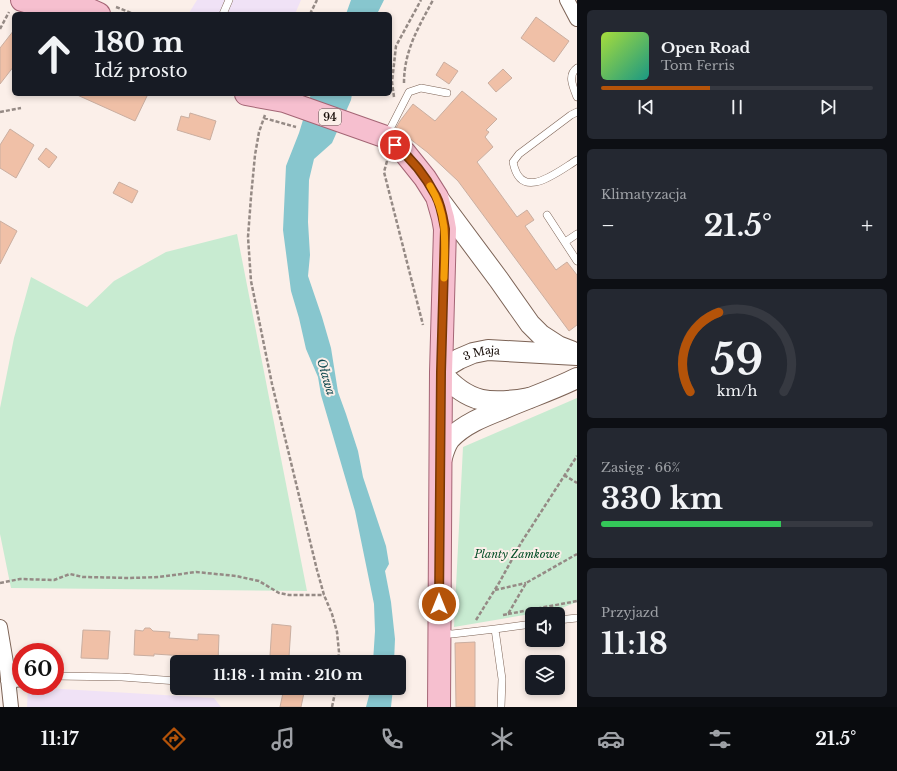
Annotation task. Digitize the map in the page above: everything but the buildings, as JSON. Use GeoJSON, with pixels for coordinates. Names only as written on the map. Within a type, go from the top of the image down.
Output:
{"type":"FeatureCollection","features":[{"type":"Feature","properties":{"kind":"main road"},"geometry":{"type":"LineString","coordinates":[[68,0],[95,12]]}},
{"type":"Feature","properties":{"kind":"main road"},"geometry":{"type":"LineString","coordinates":[[17,3],[60,12]]}},
{"type":"Feature","properties":{"kind":"main road","name":"94"},"geometry":{"type":"LineString","coordinates":[[253,96],[274,102],[384,142],[405,153],[425,178],[437,197],[445,229],[441,372],[439,707]]}},
{"type":"Feature","properties":{"kind":"main road"},"geometry":{"type":"LineString","coordinates":[[437,197],[530,324],[541,335],[558,346],[577,354]]}},
{"type":"Feature","properties":{"kind":"main road","name":"3 Maja"},"geometry":{"type":"LineString","coordinates":[[441,372],[459,359],[473,353],[488,350],[577,354]]}},
{"type":"Feature","properties":{"kind":"main road"},"geometry":{"type":"LineString","coordinates":[[441,372],[452,383],[474,398],[486,402],[509,402],[529,398]]}},
{"type":"Feature","properties":{"kind":"main road"},"geometry":{"type":"LineString","coordinates":[[440,464],[446,445],[459,431],[480,418],[558,388],[577,378]]}},
{"type":"Feature","properties":{"kind":"street"},"geometry":{"type":"LineString","coordinates":[[567,0],[577,19]]}},
{"type":"Feature","properties":{"kind":"street"},"geometry":{"type":"LineString","coordinates":[[0,628],[9,675],[11,707]]}},
{"type":"Feature","properties":{"kind":"lane"},"geometry":{"type":"LineString","coordinates":[[224,12],[229,0]]}},
{"type":"Feature","properties":{"kind":"lane"},"geometry":{"type":"LineString","coordinates":[[577,68],[572,72],[571,76],[577,97]]}},
{"type":"Feature","properties":{"kind":"lane"},"geometry":{"type":"LineString","coordinates":[[384,142],[409,92],[421,88],[446,93]]}},
{"type":"Feature","properties":{"kind":"lane"},"geometry":{"type":"LineString","coordinates":[[577,112],[519,154],[513,162],[515,170],[524,182],[537,183],[545,180],[577,160]]}},
{"type":"Feature","properties":{"kind":"lane"},"geometry":{"type":"LineString","coordinates":[[547,215],[577,261]]}},
{"type":"Feature","properties":{"kind":"lane"},"geometry":{"type":"LineString","coordinates":[[564,242],[577,234]]}},
{"type":"Feature","properties":{"kind":"lane"},"geometry":{"type":"LineString","coordinates":[[565,619],[577,618]]}},
{"type":"Feature","properties":{"kind":"lane"},"geometry":{"type":"LineString","coordinates":[[439,633],[452,634],[525,625]]}},
{"type":"Feature","properties":{"kind":"lane"},"geometry":{"type":"LineString","coordinates":[[495,628],[502,679],[501,707]]}},
{"type":"Feature","properties":{"kind":"lane"},"geometry":{"type":"LineString","coordinates":[[64,676],[122,677],[170,680]]}},
{"type":"Feature","properties":{"kind":"path"},"geometry":{"type":"LineString","coordinates":[[311,12],[317,0]]}},
{"type":"Feature","properties":{"kind":"path"},"geometry":{"type":"LineString","coordinates":[[400,108],[393,95],[392,82],[396,46],[421,0]]}},
{"type":"Feature","properties":{"kind":"path"},"geometry":{"type":"LineString","coordinates":[[405,100],[404,69],[409,48],[418,27],[433,0]]}},
{"type":"Feature","properties":{"kind":"path"},"geometry":{"type":"LineString","coordinates":[[0,29],[17,3]]}},
{"type":"Feature","properties":{"kind":"path"},"geometry":{"type":"LineString","coordinates":[[274,102],[264,118],[259,132],[255,155],[248,237],[251,281],[272,384],[317,570],[337,632],[339,655]]}},
{"type":"Feature","properties":{"kind":"path"},"geometry":{"type":"LineString","coordinates":[[0,112],[21,108]]}},
{"type":"Feature","properties":{"kind":"path"},"geometry":{"type":"LineString","coordinates":[[264,118],[296,127]]}},
{"type":"Feature","properties":{"kind":"path"},"geometry":{"type":"LineString","coordinates":[[384,142],[384,172],[423,326]]}},
{"type":"Feature","properties":{"kind":"path"},"geometry":{"type":"LineString","coordinates":[[476,620],[521,543],[577,456]]}},
{"type":"Feature","properties":{"kind":"path"},"geometry":{"type":"LineString","coordinates":[[564,475],[577,483]]}},
{"type":"Feature","properties":{"kind":"path"},"geometry":{"type":"LineString","coordinates":[[494,590],[526,583],[577,554]]}},
{"type":"Feature","properties":{"kind":"path"},"geometry":{"type":"LineString","coordinates":[[0,582],[20,579],[54,580],[70,574],[82,577],[130,578],[159,577],[196,572],[259,580],[279,593],[289,595],[324,595]]}},
{"type":"Feature","properties":{"kind":"path"},"geometry":{"type":"LineString","coordinates":[[508,614],[526,583]]}},
{"type":"Feature","properties":{"kind":"path"},"geometry":{"type":"LineString","coordinates":[[501,616],[577,601]]}},
{"type":"Feature","properties":{"kind":"path"},"geometry":{"type":"LineString","coordinates":[[332,707],[335,695]]}},
{"type":"Feature","properties":{"kind":"shaded area"},"geometry":{"type":"Polygon","coordinates":[[[197,0],[301,0],[296,12],[190,12],[197,0]]]}},
{"type":"Feature","properties":{"kind":"shaded area"},"geometry":{"type":"Polygon","coordinates":[[[64,689],[214,698],[221,707],[27,707],[28,695],[64,695],[64,689]]]}},
{"type":"Feature","properties":{"kind":"green space"},"geometry":{"type":"Polygon","coordinates":[[[237,234],[307,591],[11,588],[0,534],[0,408],[14,338],[31,277],[87,307],[114,281],[166,252],[237,234]]]}},
{"type":"Feature","properties":{"kind":"green space","name":"Planty Zamkowe"},"geometry":{"type":"Polygon","coordinates":[[[577,398],[577,602],[564,607],[525,607],[525,615],[454,627],[463,447],[577,398]]]}},
{"type":"Feature","properties":{"kind":"water"},"geometry":{"type":"Polygon","coordinates":[[[351,0],[384,0],[378,12],[347,12],[351,0]]]}},
{"type":"Feature","properties":{"kind":"water","name":"Oława"},"geometry":{"type":"Polygon","coordinates":[[[310,96],[352,96],[332,143],[314,159],[309,180],[308,222],[310,255],[308,276],[331,348],[338,392],[358,451],[363,477],[386,546],[389,564],[385,571],[391,602],[395,639],[394,655],[373,655],[375,631],[374,604],[355,511],[321,395],[318,377],[306,349],[291,291],[283,230],[286,166],[299,133],[310,96]]]}},
{"type":"Feature","properties":{"kind":"water"},"geometry":{"type":"Polygon","coordinates":[[[369,695],[392,695],[391,707],[366,707],[369,695]]]}},
{"type":"Feature","properties":{"kind":"slow traffic"},"geometry":{"type":"LineString","coordinates":[[430,186],[437,197],[445,229],[444,278]]}},
{"type":"Feature","properties":{"kind":"route"},"geometry":{"type":"LineString","coordinates":[[395,145],[405,153],[425,178],[437,197],[445,229],[441,372],[439,604]]}}]}
